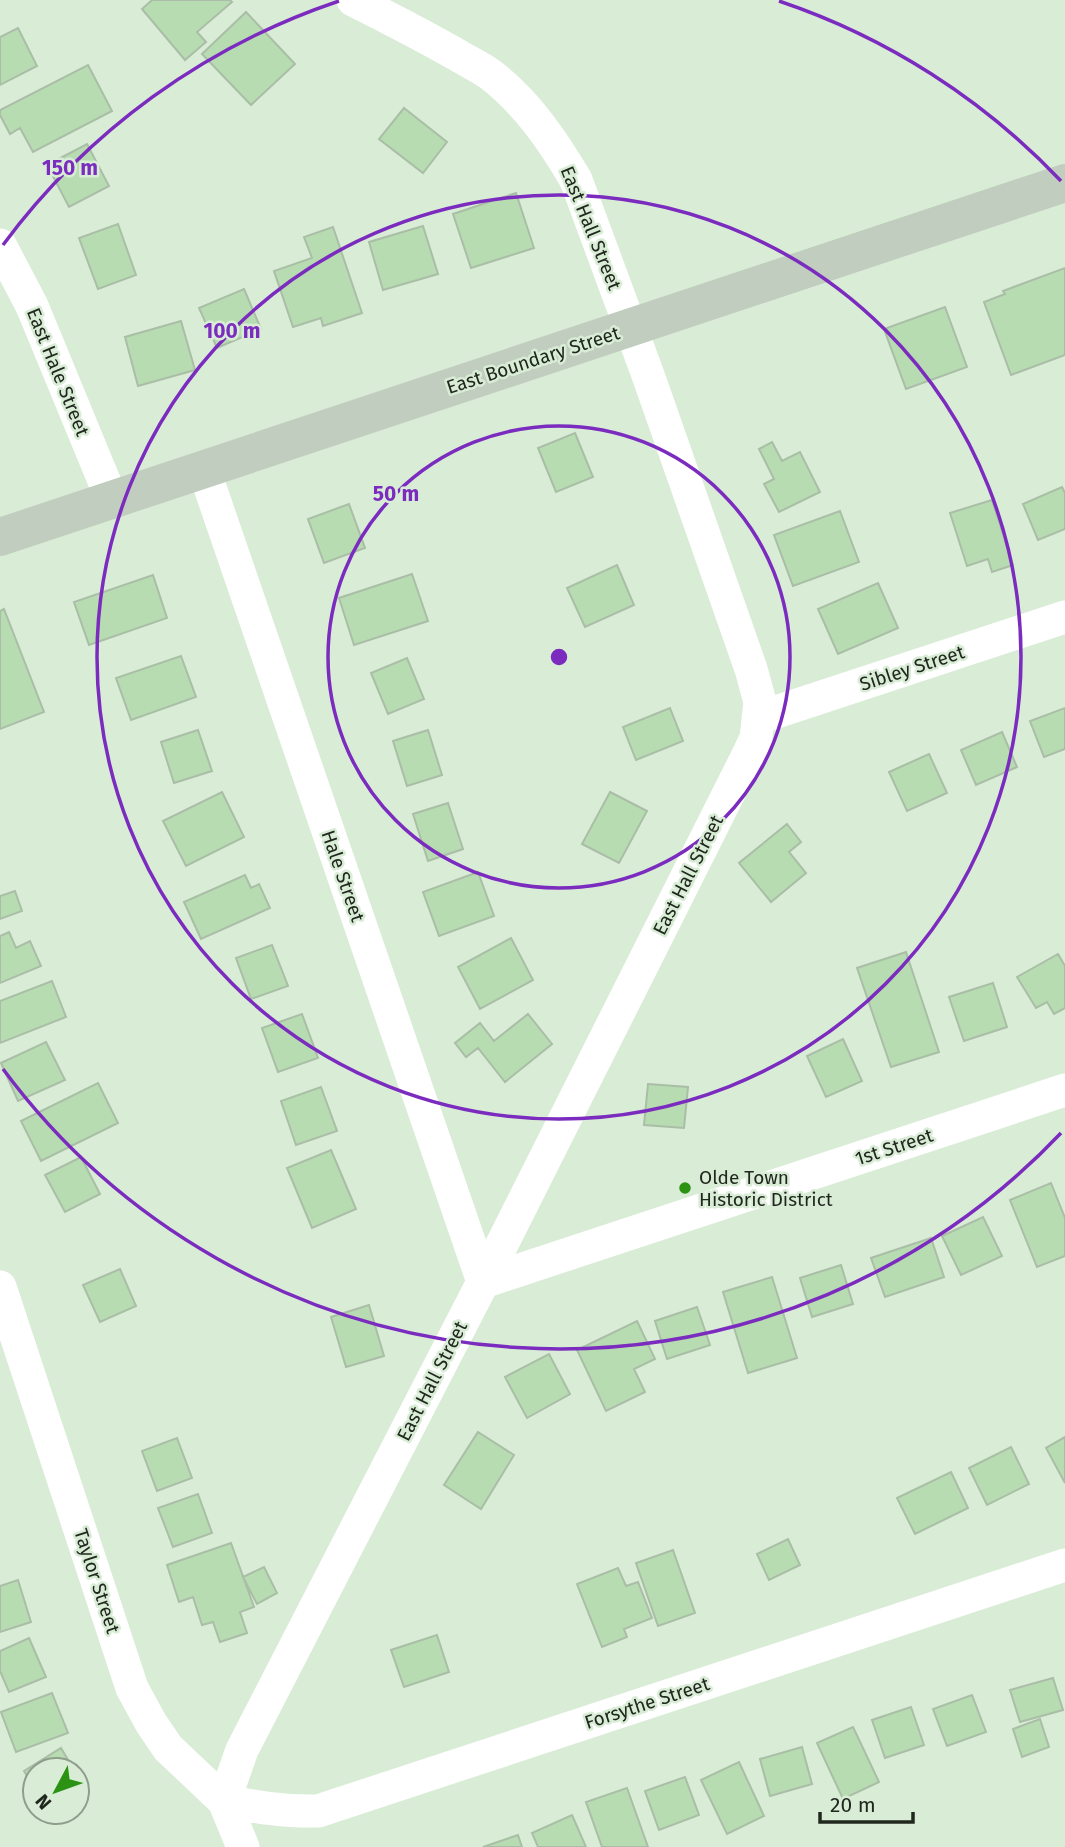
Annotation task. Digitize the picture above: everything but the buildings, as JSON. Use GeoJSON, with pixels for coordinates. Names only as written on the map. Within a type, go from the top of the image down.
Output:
{"type":"FeatureCollection","features":[{"type":"Feature","properties":{"kind":"main road","name":"East Boundary Street"},"geometry":{"type":"LineString","coordinates":[[0,537],[1065,183]]}},
{"type":"Feature","properties":{"kind":"street","name":"East Hall Street"},"geometry":{"type":"LineString","coordinates":[[225,1801],[242,1750],[483,1282],[747,757],[756,738],[760,702],[751,669],[576,180],[544,129],[491,75],[426,37],[353,0]]}},
{"type":"Feature","properties":{"kind":"street","name":"East Hale Street"},"geometry":{"type":"LineString","coordinates":[[0,245],[32,306],[112,500]]}},
{"type":"Feature","properties":{"kind":"street","name":"Hale Street"},"geometry":{"type":"LineString","coordinates":[[204,470],[483,1282]]}},
{"type":"Feature","properties":{"kind":"street","name":"Sibley Street"},"geometry":{"type":"LineString","coordinates":[[758,719],[1065,617]]}},
{"type":"Feature","properties":{"kind":"street","name":"1st Street"},"geometry":{"type":"LineString","coordinates":[[483,1282],[1065,1090]]}},
{"type":"Feature","properties":{"kind":"street","name":"Taylor Street"},"geometry":{"type":"LineString","coordinates":[[0,1287],[132,1688],[168,1748],[225,1801],[243,1847]]}},
{"type":"Feature","properties":{"kind":"street","name":"Forsythe Street"},"geometry":{"type":"LineString","coordinates":[[225,1801],[283,1811],[318,1811],[1065,1565]]}},
{"type":"Feature","properties":{"kind":"place","name":"Olde Town Historic District"},"geometry":{"type":"Point","coordinates":[685,1188]}}]}
